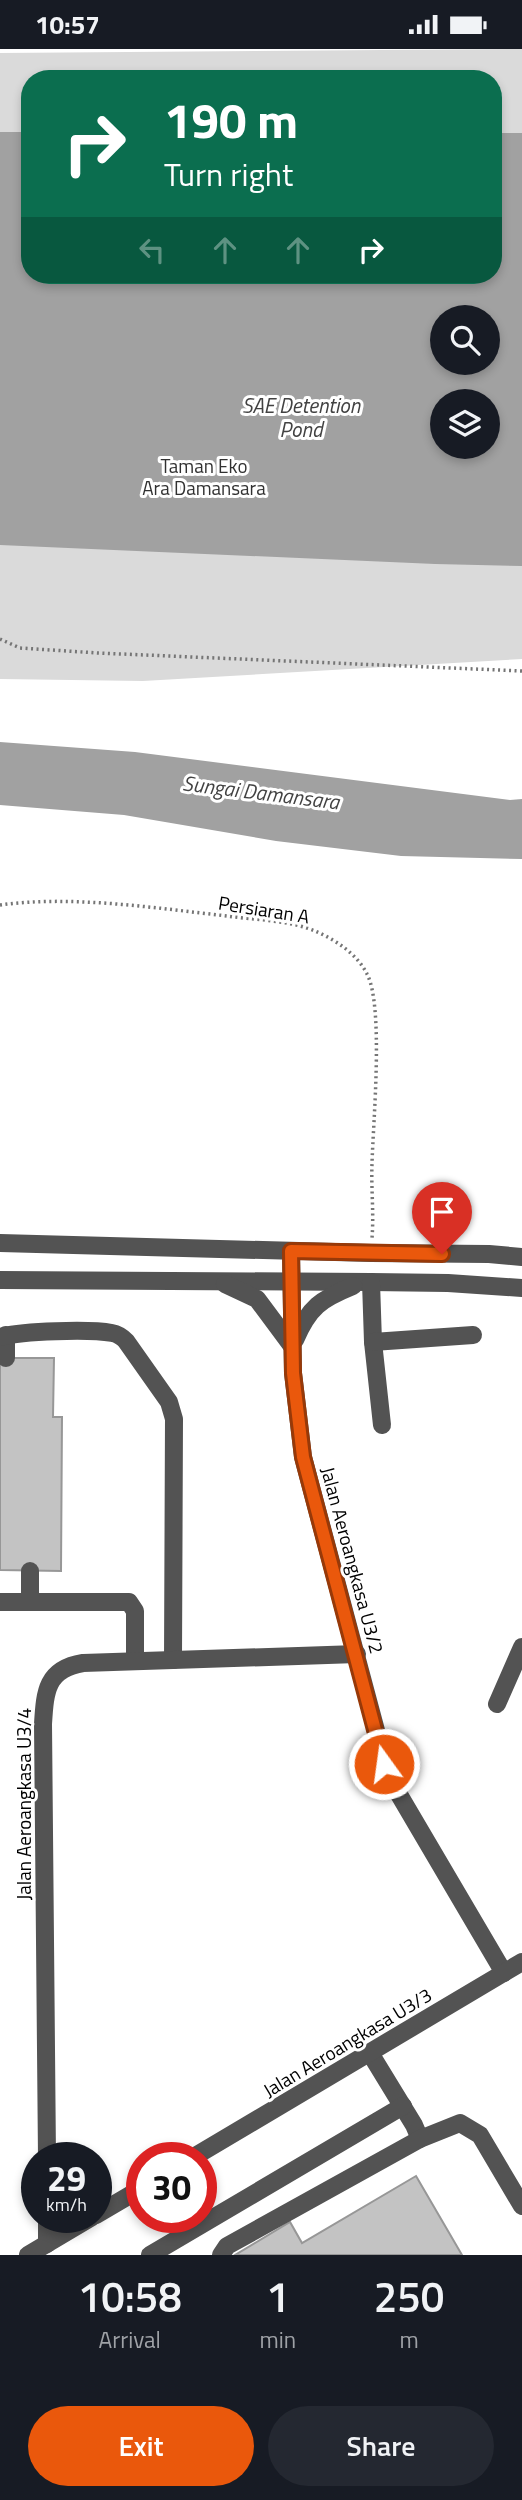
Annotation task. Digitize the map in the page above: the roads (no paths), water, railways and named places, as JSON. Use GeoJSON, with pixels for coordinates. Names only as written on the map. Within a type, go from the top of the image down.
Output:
{"type":"FeatureCollection","features":[{"type":"Feature","properties":{"kind":"street"},"geometry":{"type":"LineString","coordinates":[[0,1243],[489,1254],[522,1257]]}},
{"type":"Feature","properties":{"kind":"street","name":"Jalan Aeroangkasa U3/2"},"geometry":{"type":"LineString","coordinates":[[291,1251],[292,1346],[303,1457],[384,1764],[394,1786],[504,1973]]}},
{"type":"Feature","properties":{"kind":"street"},"geometry":{"type":"LineString","coordinates":[[0,1280],[459,1283],[522,1288]]}},
{"type":"Feature","properties":{"kind":"street"},"geometry":{"type":"LineString","coordinates":[[219,1281],[257,1299],[292,1346],[304,1319],[326,1297],[367,1282]]}},
{"type":"Feature","properties":{"kind":"street"},"geometry":{"type":"LineString","coordinates":[[367,1282],[382,1425]]}},
{"type":"Feature","properties":{"kind":"street"},"geometry":{"type":"LineString","coordinates":[[6,1358],[3,1336],[16,1333],[102,1332],[119,1335],[127,1341],[169,1402],[174,1419],[173,1660]]}},
{"type":"Feature","properties":{"kind":"street"},"geometry":{"type":"LineString","coordinates":[[373,1342],[473,1335]]}},
{"type":"Feature","properties":{"kind":"street"},"geometry":{"type":"LineString","coordinates":[[30,1571],[30,1600]]}},
{"type":"Feature","properties":{"kind":"street"},"geometry":{"type":"LineString","coordinates":[[0,1602],[129,1602],[135,1611],[135,1661]]}},
{"type":"Feature","properties":{"kind":"street"},"geometry":{"type":"LineString","coordinates":[[497,1704],[522,1647]]}},
{"type":"Feature","properties":{"kind":"street","name":"Jalan Aeroangkasa U3/4"},"geometry":{"type":"LineString","coordinates":[[47,2142],[43,1724],[49,1683],[57,1672],[68,1665],[357,1654]]}},
{"type":"Feature","properties":{"kind":"street","name":"Jalan Aeroangkasa U3/3"},"geometry":{"type":"LineString","coordinates":[[217,2143],[522,1962]]}},
{"type":"Feature","properties":{"kind":"street"},"geometry":{"type":"LineString","coordinates":[[370,2053],[420,2139]]}},
{"type":"Feature","properties":{"kind":"street"},"geometry":{"type":"LineString","coordinates":[[150,2255],[403,2106]]}},
{"type":"Feature","properties":{"kind":"street"},"geometry":{"type":"LineString","coordinates":[[220,2255],[227,2246],[420,2139],[460,2123],[480,2135],[522,2206]]}},
{"type":"Feature","properties":{"kind":"street"},"geometry":{"type":"LineString","coordinates":[[47,2233],[47,2244]]}},
{"type":"Feature","properties":{"kind":"street"},"geometry":{"type":"LineString","coordinates":[[28,2255],[65,2233]]}},
{"type":"Feature","properties":{"kind":"water","name":"SAE Detention Pond"},"geometry":{"type":"Polygon","coordinates":[[[0,132],[21,132],[21,284],[502,284],[502,133],[522,133],[522,566],[0,545],[0,132]]]}},
{"type":"Feature","properties":{"kind":"water","name":"Sungai Damansara"},"geometry":{"type":"Polygon","coordinates":[[[0,742],[135,752],[510,800],[522,799],[522,859],[401,856],[276,841],[124,815],[0,805],[0,742]]]}},
{"type":"Feature","properties":{"kind":"park label","name":"Taman Eko Ara Damansara"},"geometry":{"type":"Point","coordinates":[204,476]}}]}
